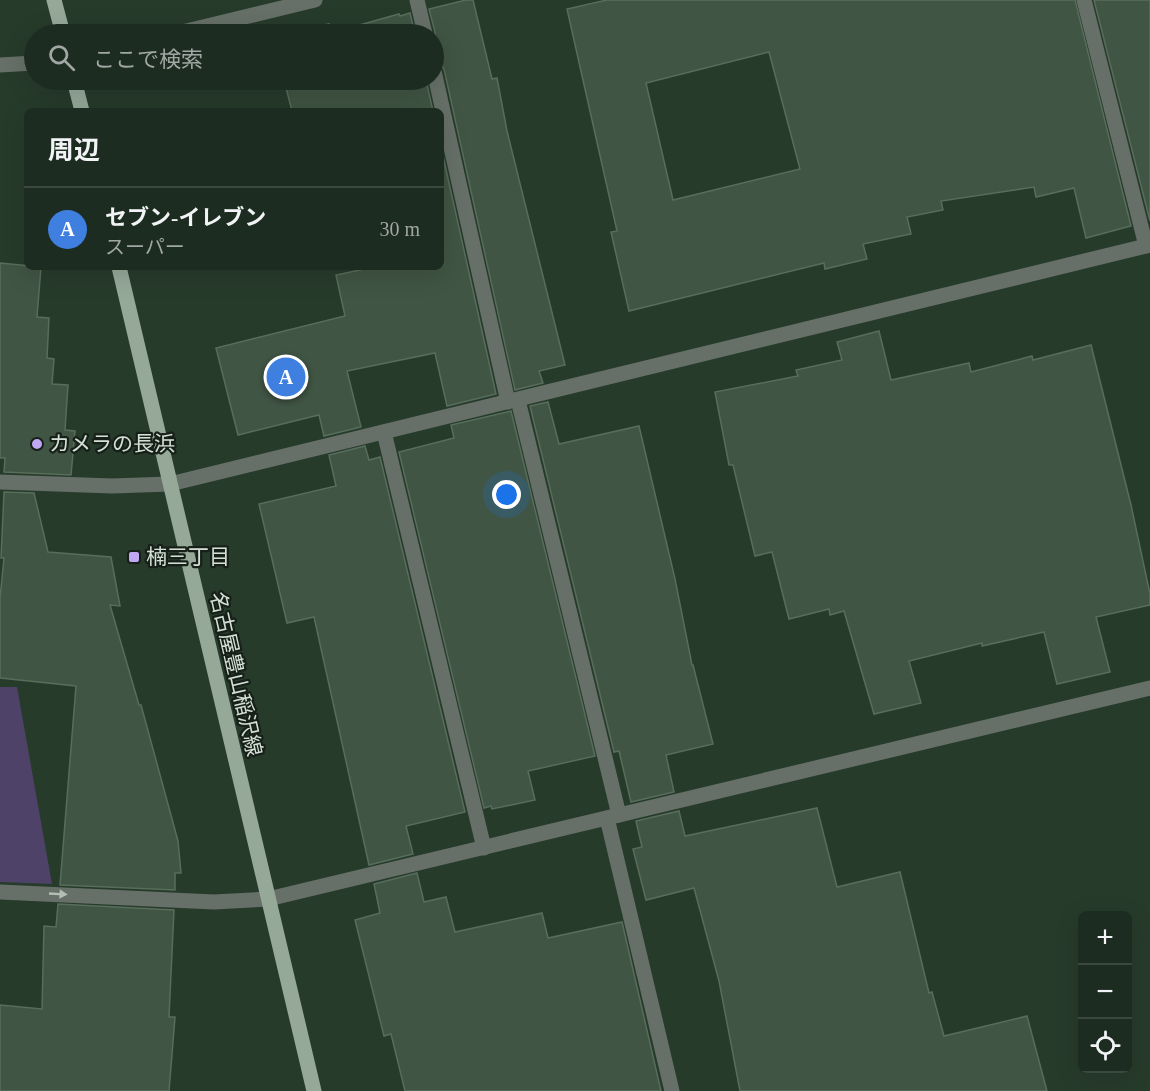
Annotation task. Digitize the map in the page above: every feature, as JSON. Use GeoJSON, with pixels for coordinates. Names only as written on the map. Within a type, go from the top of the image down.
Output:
{"type":"FeatureCollection","features":[{"type":"Feature","properties":{"kind":"main road"},"geometry":{"type":"LineString","coordinates":[[54,0],[60,24]]}},
{"type":"Feature","properties":{"kind":"main road"},"geometry":{"type":"LineString","coordinates":[[77,90],[81,108]]}},
{"type":"Feature","properties":{"kind":"main road","name":"名古屋豊山稲沢線"},"geometry":{"type":"LineString","coordinates":[[120,270],[314,1091]]}},
{"type":"Feature","properties":{"kind":"street"},"geometry":{"type":"LineString","coordinates":[[209,24],[275,5],[315,0]]}},
{"type":"Feature","properties":{"kind":"street"},"geometry":{"type":"LineString","coordinates":[[417,0],[423,24]]}},
{"type":"Feature","properties":{"kind":"street"},"geometry":{"type":"LineString","coordinates":[[0,482],[112,486],[170,484],[1148,246],[1084,0]]}},
{"type":"Feature","properties":{"kind":"street"},"geometry":{"type":"LineString","coordinates":[[0,65],[24,64]]}},
{"type":"Feature","properties":{"kind":"street"},"geometry":{"type":"LineString","coordinates":[[439,90],[443,108]]}},
{"type":"Feature","properties":{"kind":"street"},"geometry":{"type":"LineString","coordinates":[[444,113],[613,817],[672,1091]]}},
{"type":"Feature","properties":{"kind":"street"},"geometry":{"type":"LineString","coordinates":[[384,432],[484,848]]}},
{"type":"Feature","properties":{"kind":"street"},"geometry":{"type":"LineString","coordinates":[[0,892],[214,902],[268,900],[1150,688]]}},
{"type":"Feature","properties":{"kind":"shaded area"},"geometry":{"type":"Polygon","coordinates":[[[0,687],[17,687],[52,884],[0,882],[0,687]]]}},
{"type":"Feature","properties":{"kind":"building"},"geometry":{"type":"Polygon","coordinates":[[[473,0],[492,79],[497,78],[507,131],[565,365],[539,371],[543,383],[515,390],[444,69],[444,24],[433,24],[429,9],[473,0]]]}},
{"type":"Feature","properties":{"kind":"building"},"geometry":{"type":"Polygon","coordinates":[[[607,0],[1075,0],[1131,226],[1086,238],[1074,188],[1036,197],[1034,187],[941,201],[943,210],[907,217],[911,234],[863,244],[867,259],[825,269],[824,263],[629,311],[611,232],[617,231],[567,9],[607,0]],[[769,52],[646,83],[673,200],[800,169],[769,52]]]}},
{"type":"Feature","properties":{"kind":"building"},"geometry":{"type":"Polygon","coordinates":[[[1094,0],[1150,0],[1150,221],[1094,0]]]}},
{"type":"Feature","properties":{"kind":"building"},"geometry":{"type":"Polygon","coordinates":[[[410,13],[413,24],[363,24],[399,14],[400,16],[410,13]]]}},
{"type":"Feature","properties":{"kind":"building"},"geometry":{"type":"Polygon","coordinates":[[[287,90],[428,90],[432,108],[291,108],[287,90]]]}},
{"type":"Feature","properties":{"kind":"building"},"geometry":{"type":"Polygon","coordinates":[[[444,160],[496,394],[447,406],[435,353],[347,371],[361,427],[324,436],[319,415],[238,435],[216,348],[345,316],[336,275],[360,270],[444,270],[444,160]]]}},
{"type":"Feature","properties":{"kind":"building"},"geometry":{"type":"Polygon","coordinates":[[[0,263],[24,265],[24,270],[41,270],[37,317],[49,318],[47,358],[54,359],[52,384],[68,385],[65,430],[75,431],[71,475],[4,472],[5,458],[0,458],[0,263]]]}},
{"type":"Feature","properties":{"kind":"building"},"geometry":{"type":"Polygon","coordinates":[[[879,331],[891,380],[969,363],[971,372],[1032,356],[1033,360],[1091,345],[1131,505],[1150,594],[1150,605],[1096,617],[1110,672],[1057,684],[1044,632],[982,646],[982,643],[909,661],[921,703],[874,714],[844,611],[830,615],[829,609],[789,619],[772,552],[755,556],[733,465],[729,465],[715,392],[798,376],[796,370],[842,360],[837,342],[879,331]]]}},
{"type":"Feature","properties":{"kind":"building"},"geometry":{"type":"Polygon","coordinates":[[[548,402],[559,444],[639,426],[675,579],[692,665],[713,744],[666,755],[674,792],[631,802],[619,751],[614,752],[530,406],[548,402]]]}},
{"type":"Feature","properties":{"kind":"building"},"geometry":{"type":"Polygon","coordinates":[[[511,411],[595,756],[528,771],[535,800],[492,809],[491,806],[484,808],[399,452],[454,438],[451,425],[511,411]]]}},
{"type":"Feature","properties":{"kind":"building"},"geometry":{"type":"Polygon","coordinates":[[[365,446],[369,460],[380,457],[465,812],[406,826],[413,854],[369,865],[314,617],[287,623],[259,504],[336,486],[329,455],[365,446]]]}},
{"type":"Feature","properties":{"kind":"building"},"geometry":{"type":"Polygon","coordinates":[[[4,492],[34,493],[48,552],[111,557],[120,606],[110,605],[139,705],[141,705],[178,841],[181,873],[175,873],[175,890],[60,885],[76,686],[0,678],[4,492]]]}},
{"type":"Feature","properties":{"kind":"building"},"geometry":{"type":"Polygon","coordinates":[[[817,808],[837,887],[900,872],[929,993],[932,992],[944,1036],[1027,1016],[1047,1091],[740,1091],[719,981],[694,888],[646,900],[633,849],[642,847],[636,821],[679,811],[685,836],[817,808]]]}},
{"type":"Feature","properties":{"kind":"building"},"geometry":{"type":"Polygon","coordinates":[[[417,873],[424,902],[446,897],[455,932],[542,913],[548,938],[622,922],[661,1091],[405,1091],[391,1034],[384,1036],[355,920],[380,913],[374,884],[417,873]]]}},
{"type":"Feature","properties":{"kind":"building"},"geometry":{"type":"Polygon","coordinates":[[[58,904],[174,910],[169,1017],[175,1017],[169,1091],[0,1091],[0,1005],[42,1009],[44,926],[56,927],[58,904]]]}},
{"type":"Feature","properties":{"kind":"place","name":"セブン-イレブン"},"geometry":{"type":"Point","coordinates":[286,377]}},
{"type":"Feature","properties":{"kind":"place","name":"カメラの長浜"},"geometry":{"type":"Point","coordinates":[37,444]}},
{"type":"Feature","properties":{"kind":"place","name":"楠三丁目"},"geometry":{"type":"Point","coordinates":[134,557]}}]}
